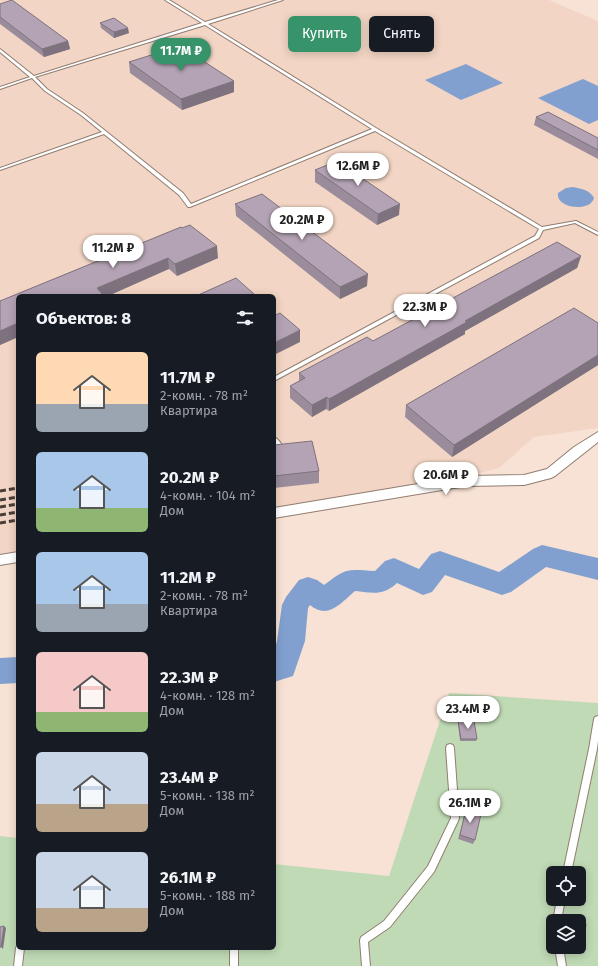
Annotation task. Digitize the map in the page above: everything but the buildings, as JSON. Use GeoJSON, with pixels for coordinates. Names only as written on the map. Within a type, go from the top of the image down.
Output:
{"type":"FeatureCollection","features":[{"type":"Feature","properties":{"kind":"street"},"geometry":{"type":"LineString","coordinates":[[276,513],[466,480],[524,480],[551,473],[578,450],[598,436]]}},
{"type":"Feature","properties":{"kind":"street"},"geometry":{"type":"LineString","coordinates":[[0,560],[16,557]]}},
{"type":"Feature","properties":{"kind":"lane"},"geometry":{"type":"LineString","coordinates":[[167,0],[205,25],[541,229],[576,222],[598,234]]}},
{"type":"Feature","properties":{"kind":"lane"},"geometry":{"type":"LineString","coordinates":[[0,88],[281,0]]}},
{"type":"Feature","properties":{"kind":"lane"},"geometry":{"type":"LineString","coordinates":[[0,50],[33,77],[46,90],[82,114],[181,194],[190,206],[375,129]]}},
{"type":"Feature","properties":{"kind":"lane"},"geometry":{"type":"LineString","coordinates":[[0,169],[104,133]]}},
{"type":"Feature","properties":{"kind":"lane"},"geometry":{"type":"LineString","coordinates":[[276,378],[537,237],[541,229]]}},
{"type":"Feature","properties":{"kind":"lane"},"geometry":{"type":"LineString","coordinates":[[276,441],[279,445]]}},
{"type":"Feature","properties":{"kind":"lane"},"geometry":{"type":"LineString","coordinates":[[568,866],[598,719]]}},
{"type":"Feature","properties":{"kind":"lane"},"geometry":{"type":"LineString","coordinates":[[366,966],[364,940],[387,924],[431,869],[456,818],[450,748]]}},
{"type":"Feature","properties":{"kind":"lane"},"geometry":{"type":"LineString","coordinates":[[18,966],[20,950]]}},
{"type":"Feature","properties":{"kind":"lane"},"geometry":{"type":"LineString","coordinates":[[234,950],[234,966]]}},
{"type":"Feature","properties":{"kind":"lane"},"geometry":{"type":"LineString","coordinates":[[560,954],[562,966]]}},
{"type":"Feature","properties":{"kind":"shaded area"},"geometry":{"type":"Polygon","coordinates":[[[0,0],[549,0],[598,21],[598,428],[534,437],[499,468],[464,477],[276,509],[276,294],[16,294],[16,551],[0,554],[0,0]]]}},
{"type":"Feature","properties":{"kind":"green space"},"geometry":{"type":"Polygon","coordinates":[[[449,693],[598,703],[598,966],[0,966],[0,836],[16,838],[16,950],[276,950],[276,864],[389,876],[449,693]]]}},
{"type":"Feature","properties":{"kind":"water"},"geometry":{"type":"Polygon","coordinates":[[[466,64],[503,83],[461,100],[425,80],[466,64]]]}},
{"type":"Feature","properties":{"kind":"water"},"geometry":{"type":"Polygon","coordinates":[[[583,79],[598,86],[598,120],[589,124],[538,98],[583,79]]]}},
{"type":"Feature","properties":{"kind":"water"},"geometry":{"type":"Polygon","coordinates":[[[573,187],[590,193],[594,198],[591,203],[586,206],[573,207],[562,202],[558,193],[566,188],[573,187]]]}},
{"type":"Feature","properties":{"kind":"waterway"},"geometry":{"type":"LineString","coordinates":[[276,669],[283,667],[291,641],[295,605],[308,588],[324,601],[350,580],[380,582],[394,569],[423,584],[440,562],[502,584],[542,556],[598,569]]}},
{"type":"Feature","properties":{"kind":"waterway"},"geometry":{"type":"LineString","coordinates":[[0,671],[16,670]]}},
{"type":"Feature","properties":{"kind":"railway"},"geometry":{"type":"LineString","coordinates":[[0,491],[16,488]]}},
{"type":"Feature","properties":{"kind":"railway"},"geometry":{"type":"LineString","coordinates":[[0,500],[16,497]]}},
{"type":"Feature","properties":{"kind":"railway"},"geometry":{"type":"LineString","coordinates":[[0,507],[16,504]]}},
{"type":"Feature","properties":{"kind":"railway"},"geometry":{"type":"LineString","coordinates":[[0,515],[16,512]]}},
{"type":"Feature","properties":{"kind":"railway"},"geometry":{"type":"LineString","coordinates":[[0,523],[16,520]]}}]}
